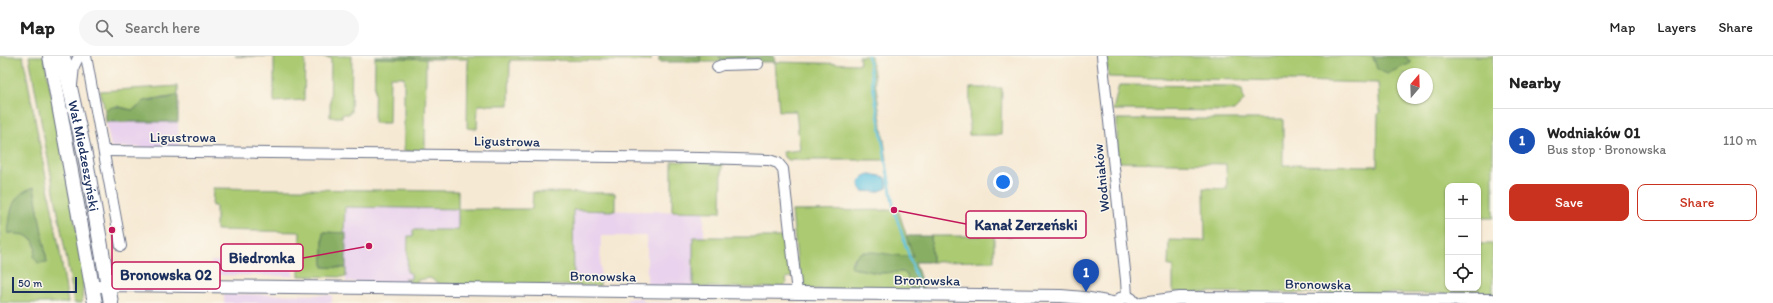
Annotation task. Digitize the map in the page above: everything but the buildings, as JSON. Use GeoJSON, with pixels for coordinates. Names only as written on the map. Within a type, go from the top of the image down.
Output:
{"type":"FeatureCollection","features":[{"type":"Feature","properties":{"kind":"main road","name":"Wał Miedzeszyński"},"geometry":{"type":"LineString","coordinates":[[50,56],[95,303]]}},
{"type":"Feature","properties":{"kind":"main road","name":"Wał Miedzeszyński"},"geometry":{"type":"LineString","coordinates":[[63,56],[85,155],[111,303]]}},
{"type":"Feature","properties":{"kind":"street"},"geometry":{"type":"LineString","coordinates":[[72,93],[74,66],[79,56]]}},
{"type":"Feature","properties":{"kind":"street","name":"Wał Miedzeszyński"},"geometry":{"type":"LineString","coordinates":[[86,56],[121,246]]}},
{"type":"Feature","properties":{"kind":"street","name":"Wodniaków"},"geometry":{"type":"LineString","coordinates":[[1102,56],[1126,280],[1126,301]]}},
{"type":"Feature","properties":{"kind":"street"},"geometry":{"type":"LineString","coordinates":[[717,67],[722,65],[758,64]]}},
{"type":"Feature","properties":{"kind":"street","name":"Ligustrowa"},"geometry":{"type":"LineString","coordinates":[[104,151],[770,160],[778,163],[782,169],[797,293]]}},
{"type":"Feature","properties":{"kind":"street","name":"Bronowska"},"geometry":{"type":"LineString","coordinates":[[93,287],[109,285],[1061,296],[1112,303]]}},
{"type":"Feature","properties":{"kind":"street","name":"Bronowska"},"geometry":{"type":"LineString","coordinates":[[1142,303],[1180,298],[1493,300]]}},
{"type":"Feature","properties":{"kind":"shaded area"},"geometry":{"type":"Polygon","coordinates":[[[106,122],[178,122],[179,148],[111,147],[106,122]]]}},
{"type":"Feature","properties":{"kind":"shaded area"},"geometry":{"type":"Polygon","coordinates":[[[344,207],[458,209],[458,230],[413,230],[412,284],[346,282],[346,233],[344,233],[344,207]]]}},
{"type":"Feature","properties":{"kind":"shaded area"},"geometry":{"type":"Polygon","coordinates":[[[573,210],[704,212],[704,237],[693,237],[693,287],[647,286],[647,236],[601,236],[600,281],[574,280],[573,210]]]}},
{"type":"Feature","properties":{"kind":"shaded area"},"geometry":{"type":"Polygon","coordinates":[[[211,261],[293,263],[293,276],[219,275],[211,272],[211,261]]]}},
{"type":"Feature","properties":{"kind":"shaded area"},"geometry":{"type":"Polygon","coordinates":[[[224,294],[332,295],[332,303],[224,303],[224,294]]]}},
{"type":"Feature","properties":{"kind":"shaded area"},"geometry":{"type":"Polygon","coordinates":[[[627,298],[642,298],[644,302],[699,303],[627,303],[627,298]]]}},
{"type":"Feature","properties":{"kind":"green space"},"geometry":{"type":"Polygon","coordinates":[[[0,56],[23,56],[59,246],[68,303],[0,303],[0,56]],[[34,187],[25,235],[33,240],[36,248],[34,257],[47,262],[34,187]]]}},
{"type":"Feature","properties":{"kind":"green space"},"geometry":{"type":"Polygon","coordinates":[[[29,56],[44,56],[84,271],[82,303],[74,303],[29,56]]]}},
{"type":"Feature","properties":{"kind":"green space"},"geometry":{"type":"Polygon","coordinates":[[[235,56],[325,56],[324,57],[235,56]]]}},
{"type":"Feature","properties":{"kind":"green space"},"geometry":{"type":"Polygon","coordinates":[[[352,56],[351,112],[349,112],[349,114],[342,114],[342,117],[330,117],[331,58],[324,57],[352,56]]]}},
{"type":"Feature","properties":{"kind":"green space"},"geometry":{"type":"Polygon","coordinates":[[[375,56],[444,56],[443,59],[375,58],[375,56]]]}},
{"type":"Feature","properties":{"kind":"green space"},"geometry":{"type":"Polygon","coordinates":[[[444,56],[651,56],[651,61],[510,60],[509,105],[478,105],[477,129],[467,128],[468,59],[443,59],[444,56]]]}},
{"type":"Feature","properties":{"kind":"green space"},"geometry":{"type":"Polygon","coordinates":[[[659,56],[700,56],[701,62],[659,62],[659,56]]]}},
{"type":"Feature","properties":{"kind":"green space"},"geometry":{"type":"Polygon","coordinates":[[[700,56],[719,56],[722,62],[701,62],[700,56]]]}},
{"type":"Feature","properties":{"kind":"green space"},"geometry":{"type":"Polygon","coordinates":[[[719,56],[774,56],[775,62],[722,62],[719,56]]]}},
{"type":"Feature","properties":{"kind":"green space"},"geometry":{"type":"Polygon","coordinates":[[[859,56],[871,56],[887,160],[789,160],[784,157],[783,152],[800,150],[796,111],[779,111],[775,62],[860,64],[859,56]]]}},
{"type":"Feature","properties":{"kind":"green space"},"geometry":{"type":"Polygon","coordinates":[[[1106,56],[1373,56],[1374,62],[1411,62],[1405,56],[1493,56],[1493,218],[1481,218],[1481,183],[1445,183],[1445,291],[1481,291],[1481,244],[1493,244],[1493,294],[1173,292],[1173,266],[1168,266],[1169,240],[1205,241],[1204,188],[1227,189],[1226,164],[1117,162],[1117,119],[1283,119],[1283,165],[1377,166],[1378,113],[1380,112],[1378,83],[1108,77],[1106,56]]]}},
{"type":"Feature","properties":{"kind":"green space"},"geometry":{"type":"Polygon","coordinates":[[[1373,56],[1405,56],[1411,63],[1397,68],[1397,69],[1387,74],[1377,69],[1373,56]]]}},
{"type":"Feature","properties":{"kind":"green space"},"geometry":{"type":"Polygon","coordinates":[[[274,57],[305,57],[304,100],[274,102],[274,57]]]}},
{"type":"Feature","properties":{"kind":"green space"},"geometry":{"type":"Polygon","coordinates":[[[375,58],[426,58],[425,151],[404,151],[404,77],[390,77],[389,123],[374,123],[375,58]]]}},
{"type":"Feature","properties":{"kind":"green space"},"geometry":{"type":"Polygon","coordinates":[[[1119,85],[1231,86],[1242,89],[1244,101],[1234,111],[1113,110],[1119,85]]]}},
{"type":"Feature","properties":{"kind":"green space"},"geometry":{"type":"Polygon","coordinates":[[[178,86],[178,95],[148,100],[132,110],[117,106],[105,110],[100,91],[178,86]]]}},
{"type":"Feature","properties":{"kind":"green space"},"geometry":{"type":"Polygon","coordinates":[[[970,88],[1002,88],[1001,135],[969,135],[970,88]]]}},
{"type":"Feature","properties":{"kind":"green space"},"geometry":{"type":"Polygon","coordinates":[[[178,95],[178,122],[106,122],[105,110],[109,108],[118,107],[132,110],[144,101],[168,98],[178,95]]]}},
{"type":"Feature","properties":{"kind":"green space"},"geometry":{"type":"Polygon","coordinates":[[[672,161],[725,163],[722,167],[721,212],[672,211],[672,161]]]}},
{"type":"Feature","properties":{"kind":"green space"},"geometry":{"type":"Polygon","coordinates":[[[34,187],[47,262],[38,263],[34,257],[36,248],[33,240],[25,235],[8,233],[11,211],[16,199],[26,190],[34,187]]]}},
{"type":"Feature","properties":{"kind":"green space"},"geometry":{"type":"Polygon","coordinates":[[[213,188],[458,191],[458,209],[345,207],[344,233],[323,232],[323,267],[346,268],[346,277],[299,276],[300,232],[216,230],[216,206],[212,206],[213,188]]]}},
{"type":"Feature","properties":{"kind":"green space"},"geometry":{"type":"Polygon","coordinates":[[[533,192],[615,193],[615,211],[573,210],[574,280],[600,281],[600,286],[439,284],[430,278],[418,280],[416,284],[411,284],[411,282],[404,279],[411,279],[411,273],[407,272],[408,236],[413,236],[413,230],[458,230],[458,209],[532,209],[533,192]]]}},
{"type":"Feature","properties":{"kind":"green space"},"geometry":{"type":"Polygon","coordinates":[[[898,210],[913,256],[902,257],[862,252],[852,260],[852,268],[879,273],[903,272],[907,275],[910,290],[800,289],[792,211],[898,210]]]}},
{"type":"Feature","properties":{"kind":"green space"},"geometry":{"type":"Polygon","coordinates":[[[981,217],[1048,217],[1048,236],[994,236],[994,261],[932,262],[931,236],[981,236],[981,217]]]}},
{"type":"Feature","properties":{"kind":"green space"},"geometry":{"type":"Polygon","coordinates":[[[323,232],[346,233],[346,268],[323,267],[323,232]]]}},
{"type":"Feature","properties":{"kind":"green space"},"geometry":{"type":"Polygon","coordinates":[[[906,236],[931,236],[932,262],[915,262],[924,290],[910,290],[907,275],[903,272],[879,273],[852,268],[851,265],[856,256],[862,252],[913,256],[906,236]]]}},
{"type":"Feature","properties":{"kind":"green space"},"geometry":{"type":"Polygon","coordinates":[[[693,237],[787,237],[792,277],[786,278],[787,283],[781,288],[693,287],[693,237]]]}},
{"type":"Feature","properties":{"kind":"water"},"geometry":{"type":"Polygon","coordinates":[[[870,174],[885,177],[887,181],[887,188],[877,192],[862,191],[859,182],[864,176],[870,174]]]}},
{"type":"Feature","properties":{"kind":"waterway"},"geometry":{"type":"LineString","coordinates":[[868,56],[894,210],[918,283]]}},
{"type":"Feature","properties":{"kind":"place","name":"Kanał Zerzeński"},"geometry":{"type":"Point","coordinates":[894,210]}},
{"type":"Feature","properties":{"kind":"place","name":"Bronowska 02"},"geometry":{"type":"Point","coordinates":[112,230]}},
{"type":"Feature","properties":{"kind":"place","name":"Biedronka"},"geometry":{"type":"Point","coordinates":[369,246]}},
{"type":"Feature","properties":{"kind":"place","name":"Wodniaków 01"},"geometry":{"type":"Point","coordinates":[1086,292]}}]}
